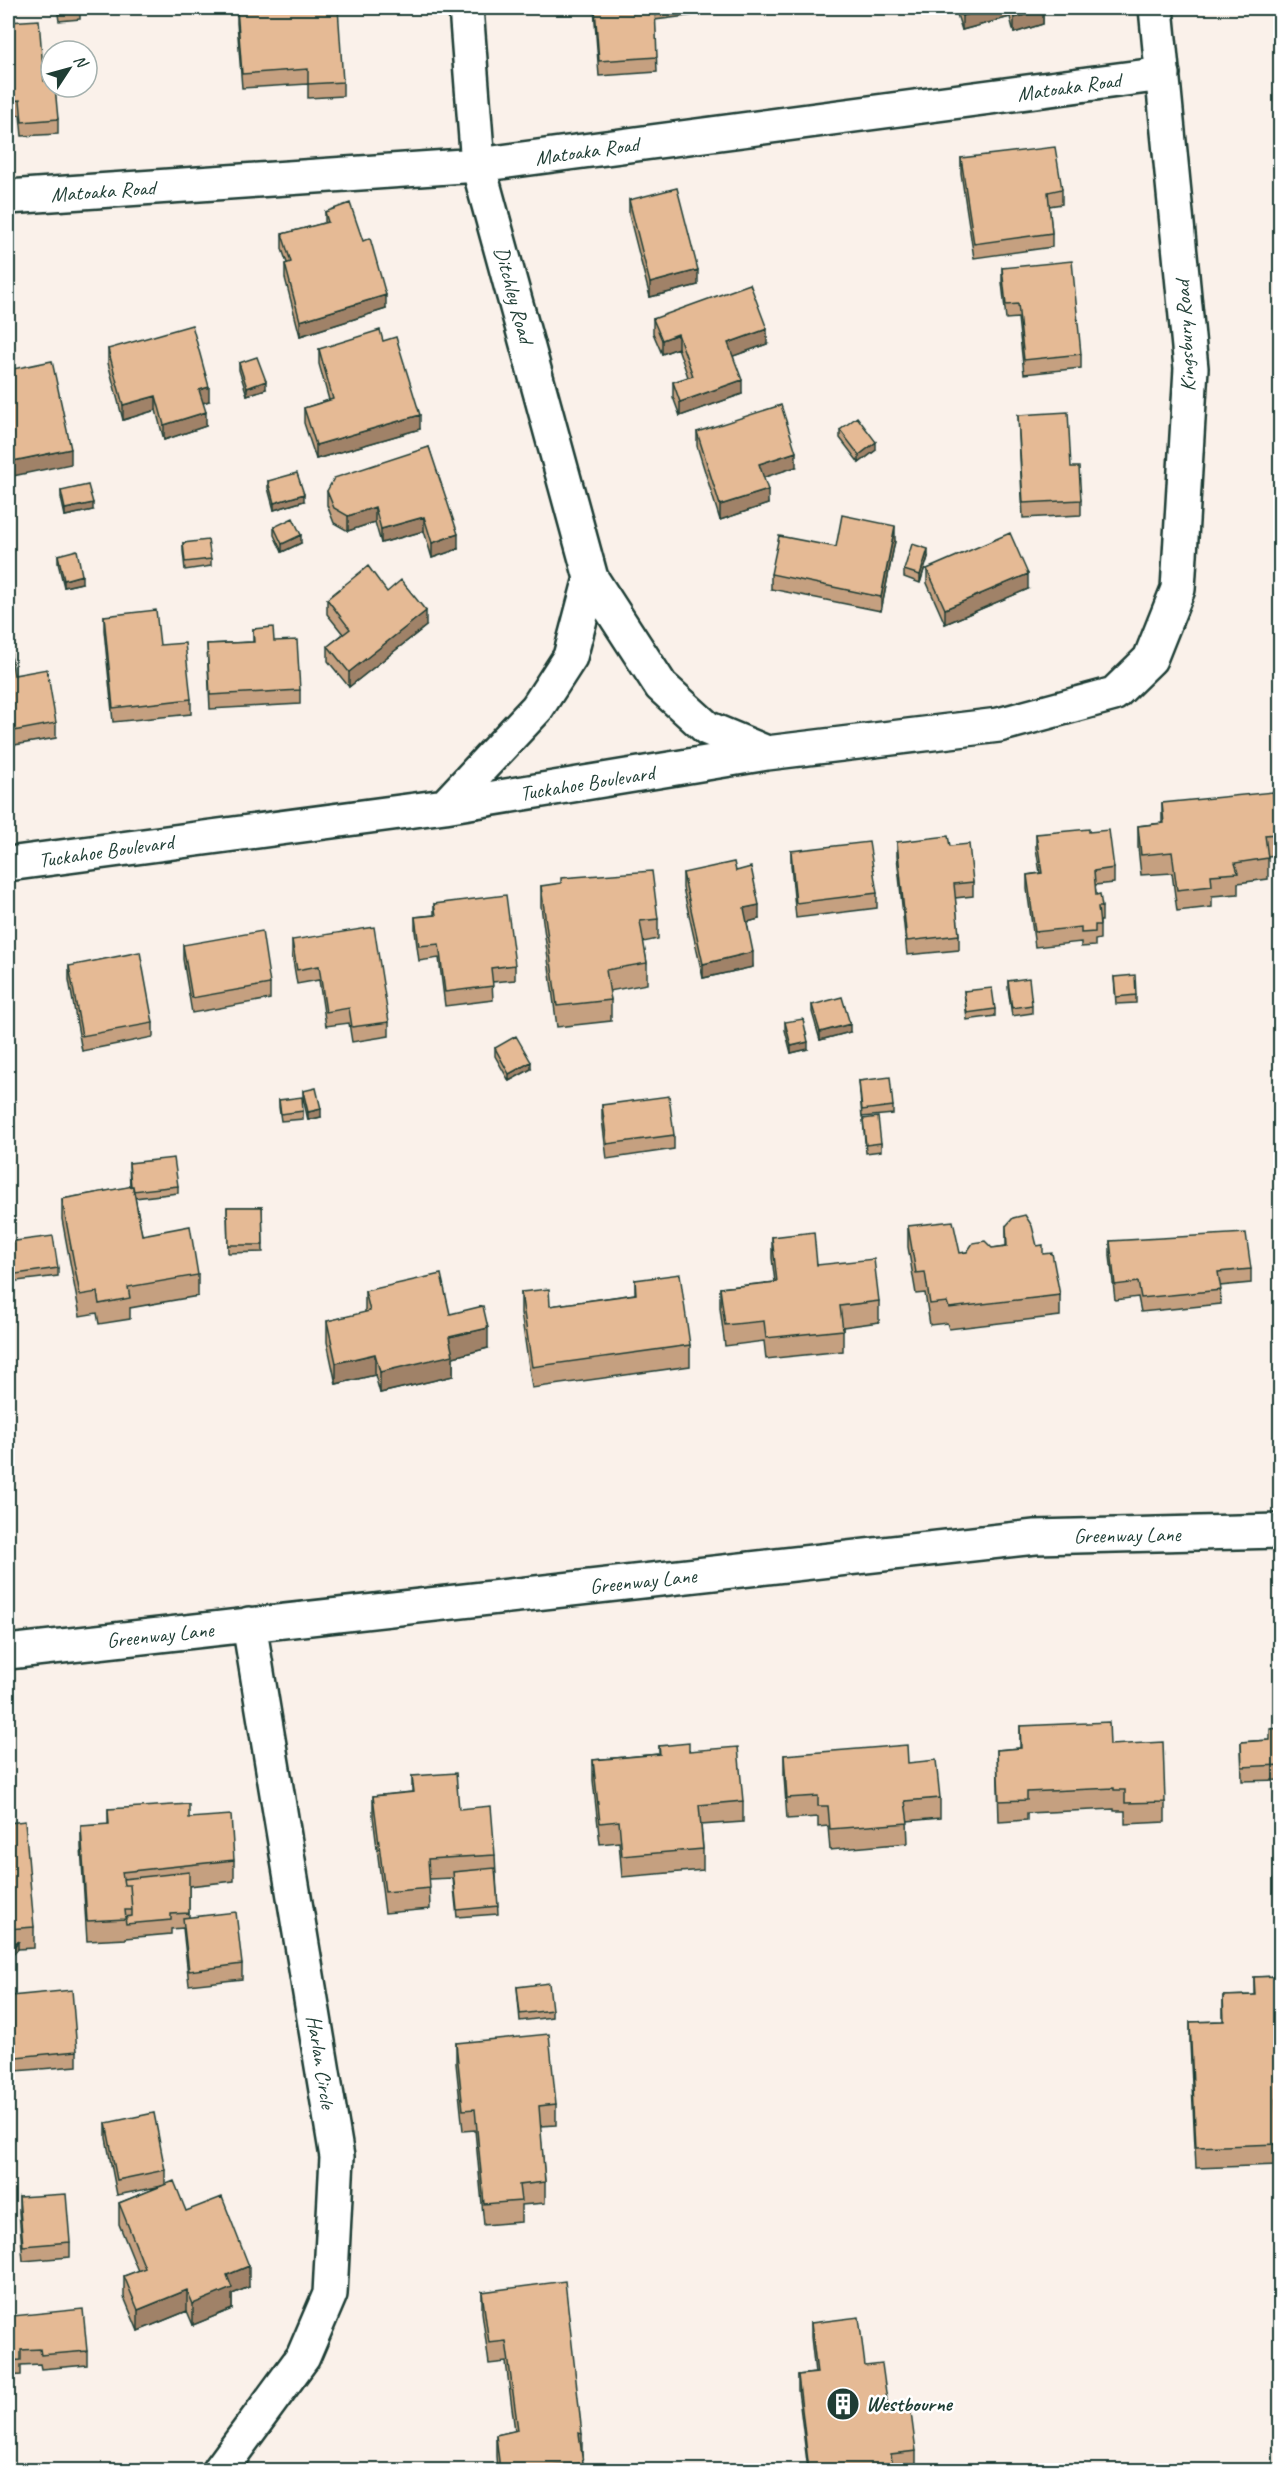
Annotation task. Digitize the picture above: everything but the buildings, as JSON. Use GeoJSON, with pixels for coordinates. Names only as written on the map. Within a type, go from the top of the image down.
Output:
{"type":"FeatureCollection","features":[{"type":"Feature","properties":{"kind":"street","name":"Ditchley Road"},"geometry":{"type":"LineString","coordinates":[[466,8],[478,165],[591,578],[661,686],[707,728],[767,753]]}},
{"type":"Feature","properties":{"kind":"street","name":"Kingsbury Road"},"geometry":{"type":"LineString","coordinates":[[1150,659],[1178,590],[1191,368],[1156,8]]}},
{"type":"Feature","properties":{"kind":"street","name":"Matoaka Road"},"geometry":{"type":"LineString","coordinates":[[8,197],[478,165],[1163,74]]}},
{"type":"Feature","properties":{"kind":"street"},"geometry":{"type":"LineString","coordinates":[[445,806],[543,700],[570,657],[591,578]]}},
{"type":"Feature","properties":{"kind":"street","name":"Tuckahoe Boulevard"},"geometry":{"type":"LineString","coordinates":[[8,864],[445,806],[767,753],[999,725],[1114,694],[1150,659]]}},
{"type":"Feature","properties":{"kind":"street","name":"Greenway Lane"},"geometry":{"type":"LineString","coordinates":[[8,1652],[1035,1537],[1281,1531]]}},
{"type":"Feature","properties":{"kind":"street","name":"Harlan Circle"},"geometry":{"type":"LineString","coordinates":[[220,2470],[303,2357],[330,2294],[337,2157],[249,1624]]}},
{"type":"Feature","properties":{"kind":"place","name":"Westbourne"},"geometry":{"type":"Point","coordinates":[843,2404]}}]}
